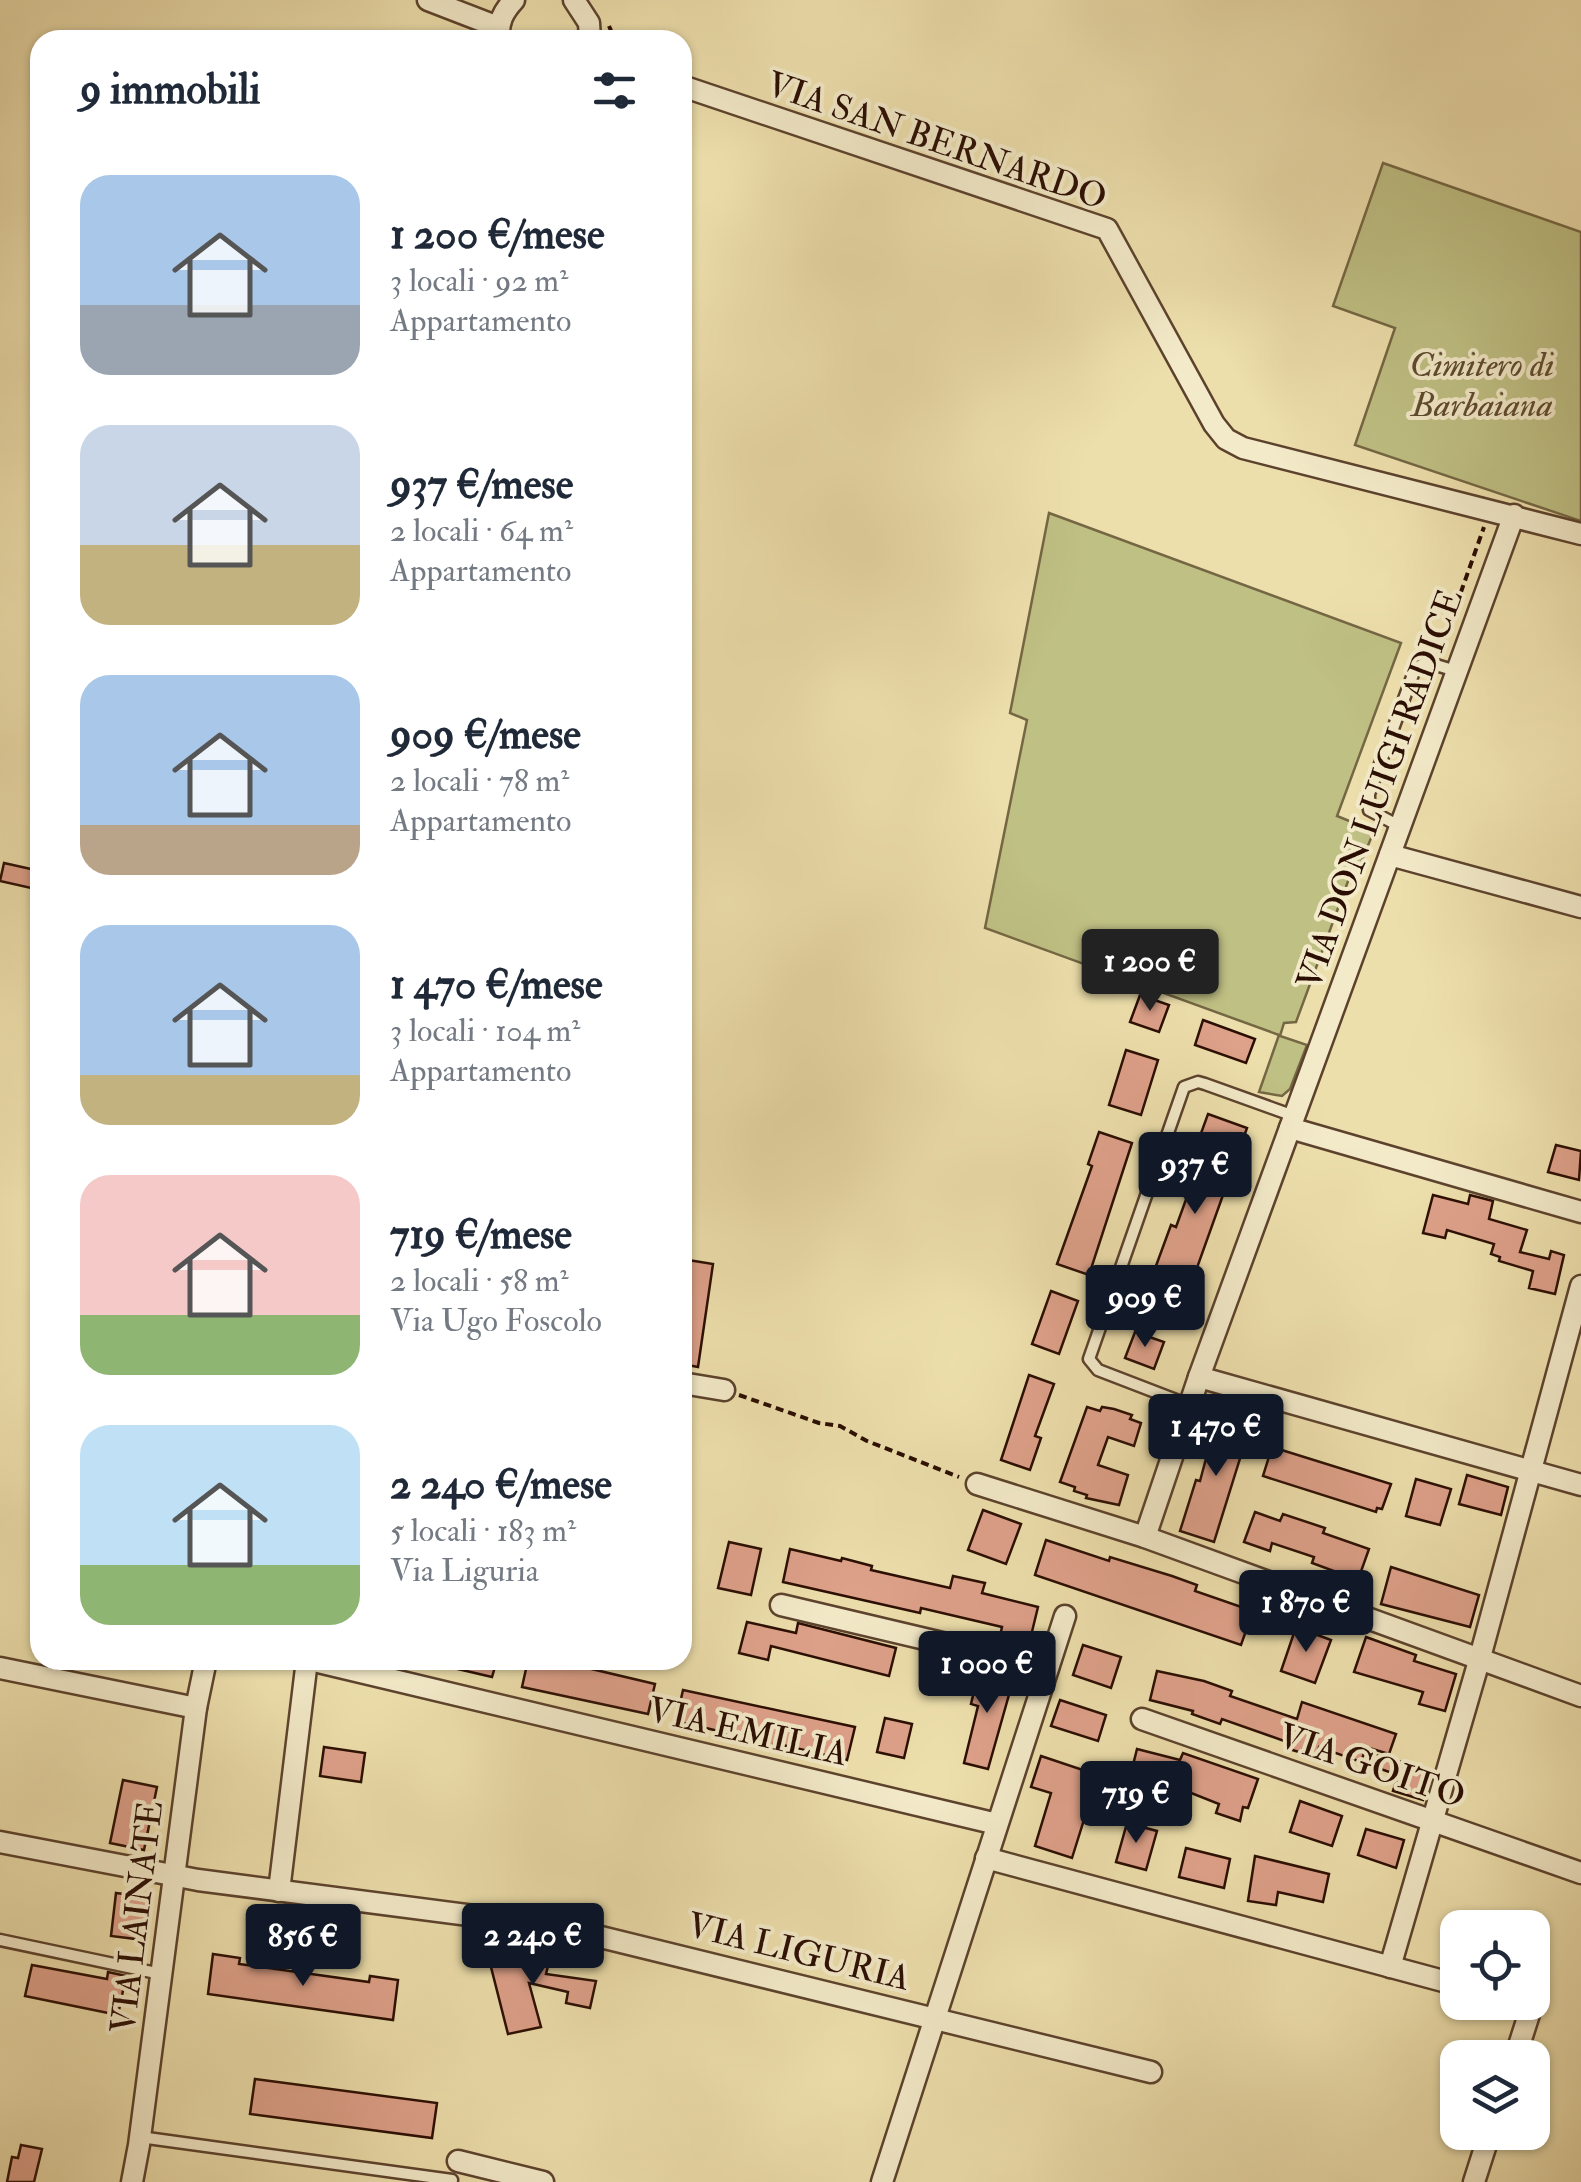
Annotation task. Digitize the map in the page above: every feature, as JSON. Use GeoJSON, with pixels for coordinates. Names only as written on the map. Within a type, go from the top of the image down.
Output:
{"type":"FeatureCollection","features":[{"type":"Feature","properties":{"kind":"street"},"geometry":{"type":"LineString","coordinates":[[428,0],[491,30]]}},
{"type":"Feature","properties":{"kind":"street"},"geometry":{"type":"LineString","coordinates":[[500,30],[505,10],[514,0]]}},
{"type":"Feature","properties":{"kind":"street"},"geometry":{"type":"LineString","coordinates":[[574,0],[589,30]]}},
{"type":"Feature","properties":{"kind":"street","name":"VIA SAN BERNARDO"},"geometry":{"type":"LineString","coordinates":[[692,89],[1107,229],[1214,424],[1226,438],[1243,448],[1581,534]]}},
{"type":"Feature","properties":{"kind":"street","name":"VIA DON LUIGI RADICE"},"geometry":{"type":"LineString","coordinates":[[1144,1537],[1514,515]]}},
{"type":"Feature","properties":{"kind":"street"},"geometry":{"type":"LineString","coordinates":[[1390,856],[1581,907]]}},
{"type":"Feature","properties":{"kind":"street"},"geometry":{"type":"LineString","coordinates":[[1292,1122],[1581,1212]]}},
{"type":"Feature","properties":{"kind":"street"},"geometry":{"type":"LineString","coordinates":[[1390,1967],[1479,1661],[1581,1286]]}},
{"type":"Feature","properties":{"kind":"street"},"geometry":{"type":"LineString","coordinates":[[1199,1377],[1581,1485]]}},
{"type":"Feature","properties":{"kind":"street"},"geometry":{"type":"LineString","coordinates":[[692,1385],[724,1390]]}},
{"type":"Feature","properties":{"kind":"street"},"geometry":{"type":"LineString","coordinates":[[977,1484],[1144,1537],[1581,1696]]}},
{"type":"Feature","properties":{"kind":"street"},"geometry":{"type":"LineString","coordinates":[[781,1605],[1048,1668]]}},
{"type":"Feature","properties":{"kind":"street"},"geometry":{"type":"LineString","coordinates":[[882,2182],[1065,1616]]}},
{"type":"Feature","properties":{"kind":"street"},"geometry":{"type":"LineString","coordinates":[[0,1668],[196,1708]]}},
{"type":"Feature","properties":{"kind":"street","name":"VIA LAINATE"},"geometry":{"type":"LineString","coordinates":[[132,2182],[204,1670]]}},
{"type":"Feature","properties":{"kind":"street"},"geometry":{"type":"LineString","coordinates":[[279,1890],[307,1670]]}},
{"type":"Feature","properties":{"kind":"street","name":"VIA EMILIA"},"geometry":{"type":"LineString","coordinates":[[350,1670],[997,1824]]}},
{"type":"Feature","properties":{"kind":"street","name":"VIA GOITO"},"geometry":{"type":"LineString","coordinates":[[1142,1719],[1581,1873]]}},
{"type":"Feature","properties":{"kind":"street","name":"VIA LIGURIA"},"geometry":{"type":"LineString","coordinates":[[0,1842],[173,1876],[560,1927],[1151,2072]]}},
{"type":"Feature","properties":{"kind":"street"},"geometry":{"type":"LineString","coordinates":[[986,1858],[1440,1981]]}},
{"type":"Feature","properties":{"kind":"street"},"geometry":{"type":"LineString","coordinates":[[1474,2182],[1484,2150]]}},
{"type":"Feature","properties":{"kind":"street"},"geometry":{"type":"LineString","coordinates":[[455,2171],[543,2182]]}},
{"type":"Feature","properties":{"kind":"lane"},"geometry":{"type":"LineString","coordinates":[[1400,827],[1369,810],[1368,794],[1415,668],[1426,662],[1457,672]]}},
{"type":"Feature","properties":{"kind":"lane"},"geometry":{"type":"LineString","coordinates":[[1189,1405],[1098,1370],[1090,1359],[1184,1088],[1198,1082],[1205,1084],[1292,1122]]}},
{"type":"Feature","properties":{"kind":"lane"},"geometry":{"type":"LineString","coordinates":[[0,1940],[160,1974]]}},
{"type":"Feature","properties":{"kind":"lane"},"geometry":{"type":"LineString","coordinates":[[140,2137],[455,2171]]}},
{"type":"Feature","properties":{"kind":"path"},"geometry":{"type":"LineString","coordinates":[[1438,656],[1484,530],[1482,520]]}},
{"type":"Feature","properties":{"kind":"path"},"geometry":{"type":"LineString","coordinates":[[724,1390],[819,1423],[840,1426],[977,1484]]}},
{"type":"Feature","properties":{"kind":"green space","name":"Cimitero di Barbaiana"},"geometry":{"type":"Polygon","coordinates":[[[1383,163],[1581,232],[1581,521],[1355,445],[1395,328],[1333,306],[1383,163]]]}},
{"type":"Feature","properties":{"kind":"green space"},"geometry":{"type":"Polygon","coordinates":[[[1049,513],[1401,643],[1337,816],[1374,831],[1360,865],[1354,865],[1296,1022],[1284,1023],[1280,1036],[1307,1045],[1290,1089],[1282,1096],[1259,1092],[1279,1035],[985,928],[1027,720],[1010,713],[1049,513]]]}},
{"type":"Feature","properties":{"kind":"building"},"geometry":{"type":"Polygon","coordinates":[[[4,863],[30,869],[30,888],[0,881],[4,863]]]}},
{"type":"Feature","properties":{"kind":"building"},"geometry":{"type":"Polygon","coordinates":[[[1140,995],[1169,1005],[1159,1032],[1130,1022],[1140,995]]]}},
{"type":"Feature","properties":{"kind":"building"},"geometry":{"type":"Polygon","coordinates":[[[1203,1020],[1255,1039],[1246,1063],[1195,1045],[1203,1020]]]}},
{"type":"Feature","properties":{"kind":"building"},"geometry":{"type":"Polygon","coordinates":[[[1126,1050],[1158,1060],[1141,1115],[1109,1105],[1126,1050]]]}},
{"type":"Feature","properties":{"kind":"building"},"geometry":{"type":"Polygon","coordinates":[[[1208,1114],[1247,1128],[1179,1318],[1142,1304],[1204,1150],[1196,1147],[1208,1114]]]}},
{"type":"Feature","properties":{"kind":"building"},"geometry":{"type":"Polygon","coordinates":[[[1099,1132],[1132,1143],[1089,1275],[1057,1264],[1092,1166],[1088,1164],[1099,1132]]]}},
{"type":"Feature","properties":{"kind":"building"},"geometry":{"type":"Polygon","coordinates":[[[1556,1145],[1581,1151],[1579,1180],[1548,1172],[1556,1145]]]}},
{"type":"Feature","properties":{"kind":"building"},"geometry":{"type":"Polygon","coordinates":[[[1433,1195],[1468,1204],[1470,1195],[1493,1201],[1489,1219],[1527,1230],[1520,1252],[1549,1259],[1551,1251],[1564,1255],[1555,1294],[1529,1288],[1533,1271],[1499,1261],[1500,1257],[1491,1254],[1494,1244],[1447,1230],[1445,1238],[1423,1233],[1433,1195]]]}},
{"type":"Feature","properties":{"kind":"building"},"geometry":{"type":"Polygon","coordinates":[[[692,1261],[713,1264],[698,1367],[692,1366],[692,1261]]]}},
{"type":"Feature","properties":{"kind":"building"},"geometry":{"type":"Polygon","coordinates":[[[1051,1291],[1078,1301],[1059,1354],[1032,1344],[1051,1291]]]}},
{"type":"Feature","properties":{"kind":"building"},"geometry":{"type":"Polygon","coordinates":[[[1135,1332],[1164,1342],[1154,1369],[1125,1358],[1135,1332]]]}},
{"type":"Feature","properties":{"kind":"building"},"geometry":{"type":"Polygon","coordinates":[[[1029,1375],[1054,1384],[1035,1436],[1041,1438],[1030,1470],[1001,1460],[1029,1375]]]}},
{"type":"Feature","properties":{"kind":"building"},"geometry":{"type":"Polygon","coordinates":[[[1087,1407],[1100,1411],[1102,1407],[1114,1409],[1141,1423],[1134,1446],[1108,1437],[1098,1465],[1128,1475],[1119,1505],[1086,1498],[1087,1495],[1074,1491],[1075,1487],[1060,1482],[1087,1407]]]}},
{"type":"Feature","properties":{"kind":"building"},"geometry":{"type":"Polygon","coordinates":[[[1218,1414],[1251,1423],[1214,1542],[1180,1531],[1196,1480],[1200,1481],[1218,1414]]]}},
{"type":"Feature","properties":{"kind":"building"},"geometry":{"type":"Polygon","coordinates":[[[1272,1447],[1391,1484],[1382,1509],[1377,1508],[1376,1512],[1263,1476],[1272,1447]]]}},
{"type":"Feature","properties":{"kind":"building"},"geometry":{"type":"Polygon","coordinates":[[[1467,1475],[1508,1487],[1501,1515],[1459,1504],[1467,1475]]]}},
{"type":"Feature","properties":{"kind":"building"},"geometry":{"type":"Polygon","coordinates":[[[1416,1479],[1451,1489],[1440,1525],[1406,1516],[1416,1479]]]}},
{"type":"Feature","properties":{"kind":"building"},"geometry":{"type":"Polygon","coordinates":[[[983,1510],[1021,1524],[1006,1564],[968,1550],[983,1510]]]}},
{"type":"Feature","properties":{"kind":"building"},"geometry":{"type":"Polygon","coordinates":[[[1255,1512],[1280,1521],[1283,1514],[1369,1549],[1358,1580],[1312,1563],[1314,1557],[1272,1543],[1270,1551],[1244,1542],[1255,1512]]]}},
{"type":"Feature","properties":{"kind":"building"},"geometry":{"type":"Polygon","coordinates":[[[1046,1540],[1172,1576],[1197,1585],[1195,1591],[1253,1611],[1241,1645],[1035,1575],[1046,1540]]]}},
{"type":"Feature","properties":{"kind":"building"},"geometry":{"type":"Polygon","coordinates":[[[729,1542],[761,1549],[751,1595],[718,1588],[729,1542]]]}},
{"type":"Feature","properties":{"kind":"building"},"geometry":{"type":"Polygon","coordinates":[[[790,1549],[841,1561],[842,1558],[872,1566],[871,1570],[950,1588],[953,1576],[985,1583],[982,1593],[1038,1607],[1029,1644],[1000,1636],[1002,1627],[783,1582],[790,1549]]]}},
{"type":"Feature","properties":{"kind":"building"},"geometry":{"type":"Polygon","coordinates":[[[1391,1567],[1479,1595],[1470,1627],[1381,1604],[1391,1567]]]}},
{"type":"Feature","properties":{"kind":"building"},"geometry":{"type":"Polygon","coordinates":[[[747,1622],[796,1633],[798,1623],[896,1648],[889,1676],[771,1646],[768,1660],[739,1653],[747,1622]]]}},
{"type":"Feature","properties":{"kind":"building"},"geometry":{"type":"Polygon","coordinates":[[[1296,1627],[1331,1640],[1315,1683],[1281,1671],[1296,1627]]]}},
{"type":"Feature","properties":{"kind":"building"},"geometry":{"type":"Polygon","coordinates":[[[1366,1637],[1416,1655],[1414,1661],[1456,1674],[1445,1711],[1419,1704],[1423,1692],[1354,1672],[1366,1637]]]}},
{"type":"Feature","properties":{"kind":"building"},"geometry":{"type":"Polygon","coordinates":[[[1083,1645],[1121,1657],[1111,1688],[1073,1675],[1083,1645]]]}},
{"type":"Feature","properties":{"kind":"building"},"geometry":{"type":"Polygon","coordinates":[[[980,1666],[1005,1672],[1002,1681],[1012,1684],[988,1769],[964,1763],[978,1706],[971,1704],[980,1666]]]}},
{"type":"Feature","properties":{"kind":"building"},"geometry":{"type":"Polygon","coordinates":[[[462,1670],[494,1670],[492,1677],[462,1670]]]}},
{"type":"Feature","properties":{"kind":"building"},"geometry":{"type":"Polygon","coordinates":[[[526,1670],[596,1670],[655,1684],[648,1714],[522,1687],[526,1670]]]}},
{"type":"Feature","properties":{"kind":"building"},"geometry":{"type":"Polygon","coordinates":[[[1157,1671],[1204,1681],[1232,1691],[1230,1696],[1297,1719],[1302,1702],[1396,1734],[1389,1754],[1366,1747],[1361,1762],[1319,1747],[1316,1757],[1289,1749],[1290,1743],[1222,1719],[1220,1724],[1192,1714],[1193,1711],[1150,1700],[1157,1671]]]}},
{"type":"Feature","properties":{"kind":"building"},"geometry":{"type":"Polygon","coordinates":[[[683,1690],[855,1727],[847,1760],[774,1743],[773,1747],[676,1721],[683,1690]]]}},
{"type":"Feature","properties":{"kind":"building"},"geometry":{"type":"Polygon","coordinates":[[[1060,1700],[1106,1715],[1098,1741],[1051,1726],[1060,1700]]]}},
{"type":"Feature","properties":{"kind":"building"},"geometry":{"type":"Polygon","coordinates":[[[885,1718],[912,1724],[904,1758],[877,1752],[885,1718]]]}},
{"type":"Feature","properties":{"kind":"building"},"geometry":{"type":"Polygon","coordinates":[[[324,1747],[365,1753],[361,1782],[320,1776],[324,1747]]]}},
{"type":"Feature","properties":{"kind":"building"},"geometry":{"type":"Polygon","coordinates":[[[1137,1749],[1180,1760],[1183,1753],[1258,1779],[1248,1808],[1243,1807],[1240,1821],[1216,1813],[1219,1804],[1156,1779],[1154,1787],[1129,1781],[1137,1749]]]}},
{"type":"Feature","properties":{"kind":"building"},"geometry":{"type":"Polygon","coordinates":[[[1375,1755],[1431,1770],[1423,1800],[1393,1791],[1398,1775],[1372,1766],[1375,1755]]]}},
{"type":"Feature","properties":{"kind":"building"},"geometry":{"type":"Polygon","coordinates":[[[1041,1756],[1098,1775],[1072,1858],[1035,1846],[1051,1793],[1031,1787],[1041,1756]]]}},
{"type":"Feature","properties":{"kind":"building"},"geometry":{"type":"Polygon","coordinates":[[[123,1780],[157,1787],[144,1850],[110,1843],[123,1780]]]}},
{"type":"Feature","properties":{"kind":"building"},"geometry":{"type":"Polygon","coordinates":[[[1300,1801],[1342,1816],[1332,1846],[1290,1832],[1300,1801]]]}},
{"type":"Feature","properties":{"kind":"building"},"geometry":{"type":"Polygon","coordinates":[[[1127,1823],[1157,1831],[1146,1870],[1116,1862],[1127,1823]]]}},
{"type":"Feature","properties":{"kind":"building"},"geometry":{"type":"Polygon","coordinates":[[[1366,1829],[1404,1840],[1396,1868],[1358,1855],[1366,1829]]]}},
{"type":"Feature","properties":{"kind":"building"},"geometry":{"type":"Polygon","coordinates":[[[1186,1848],[1230,1859],[1224,1888],[1179,1877],[1186,1848]]]}},
{"type":"Feature","properties":{"kind":"building"},"geometry":{"type":"Polygon","coordinates":[[[1255,1856],[1329,1874],[1323,1902],[1278,1892],[1276,1905],[1248,1901],[1255,1856]]]}},
{"type":"Feature","properties":{"kind":"building"},"geometry":{"type":"Polygon","coordinates":[[[116,1893],[149,1897],[144,1940],[111,1936],[116,1893]]]}},
{"type":"Feature","properties":{"kind":"building"},"geometry":{"type":"Polygon","coordinates":[[[518,1946],[551,1954],[546,1974],[596,1981],[590,2008],[566,2003],[568,1992],[529,1983],[541,2027],[508,2034],[491,1967],[516,1959],[518,1946]]]}},
{"type":"Feature","properties":{"kind":"building"},"geometry":{"type":"Polygon","coordinates":[[[213,1954],[240,1958],[239,1964],[369,1982],[370,1976],[398,1980],[393,2020],[208,1994],[213,1954]]]}},
{"type":"Feature","properties":{"kind":"building"},"geometry":{"type":"Polygon","coordinates":[[[32,1965],[107,1979],[108,1972],[126,1976],[118,2015],[25,1996],[32,1965]]]}},
{"type":"Feature","properties":{"kind":"building"},"geometry":{"type":"Polygon","coordinates":[[[255,2079],[437,2103],[432,2138],[250,2114],[255,2079]]]}},
{"type":"Feature","properties":{"kind":"building"},"geometry":{"type":"Polygon","coordinates":[[[21,2145],[42,2149],[34,2182],[7,2182],[12,2157],[18,2158],[21,2145]]]}}]}
